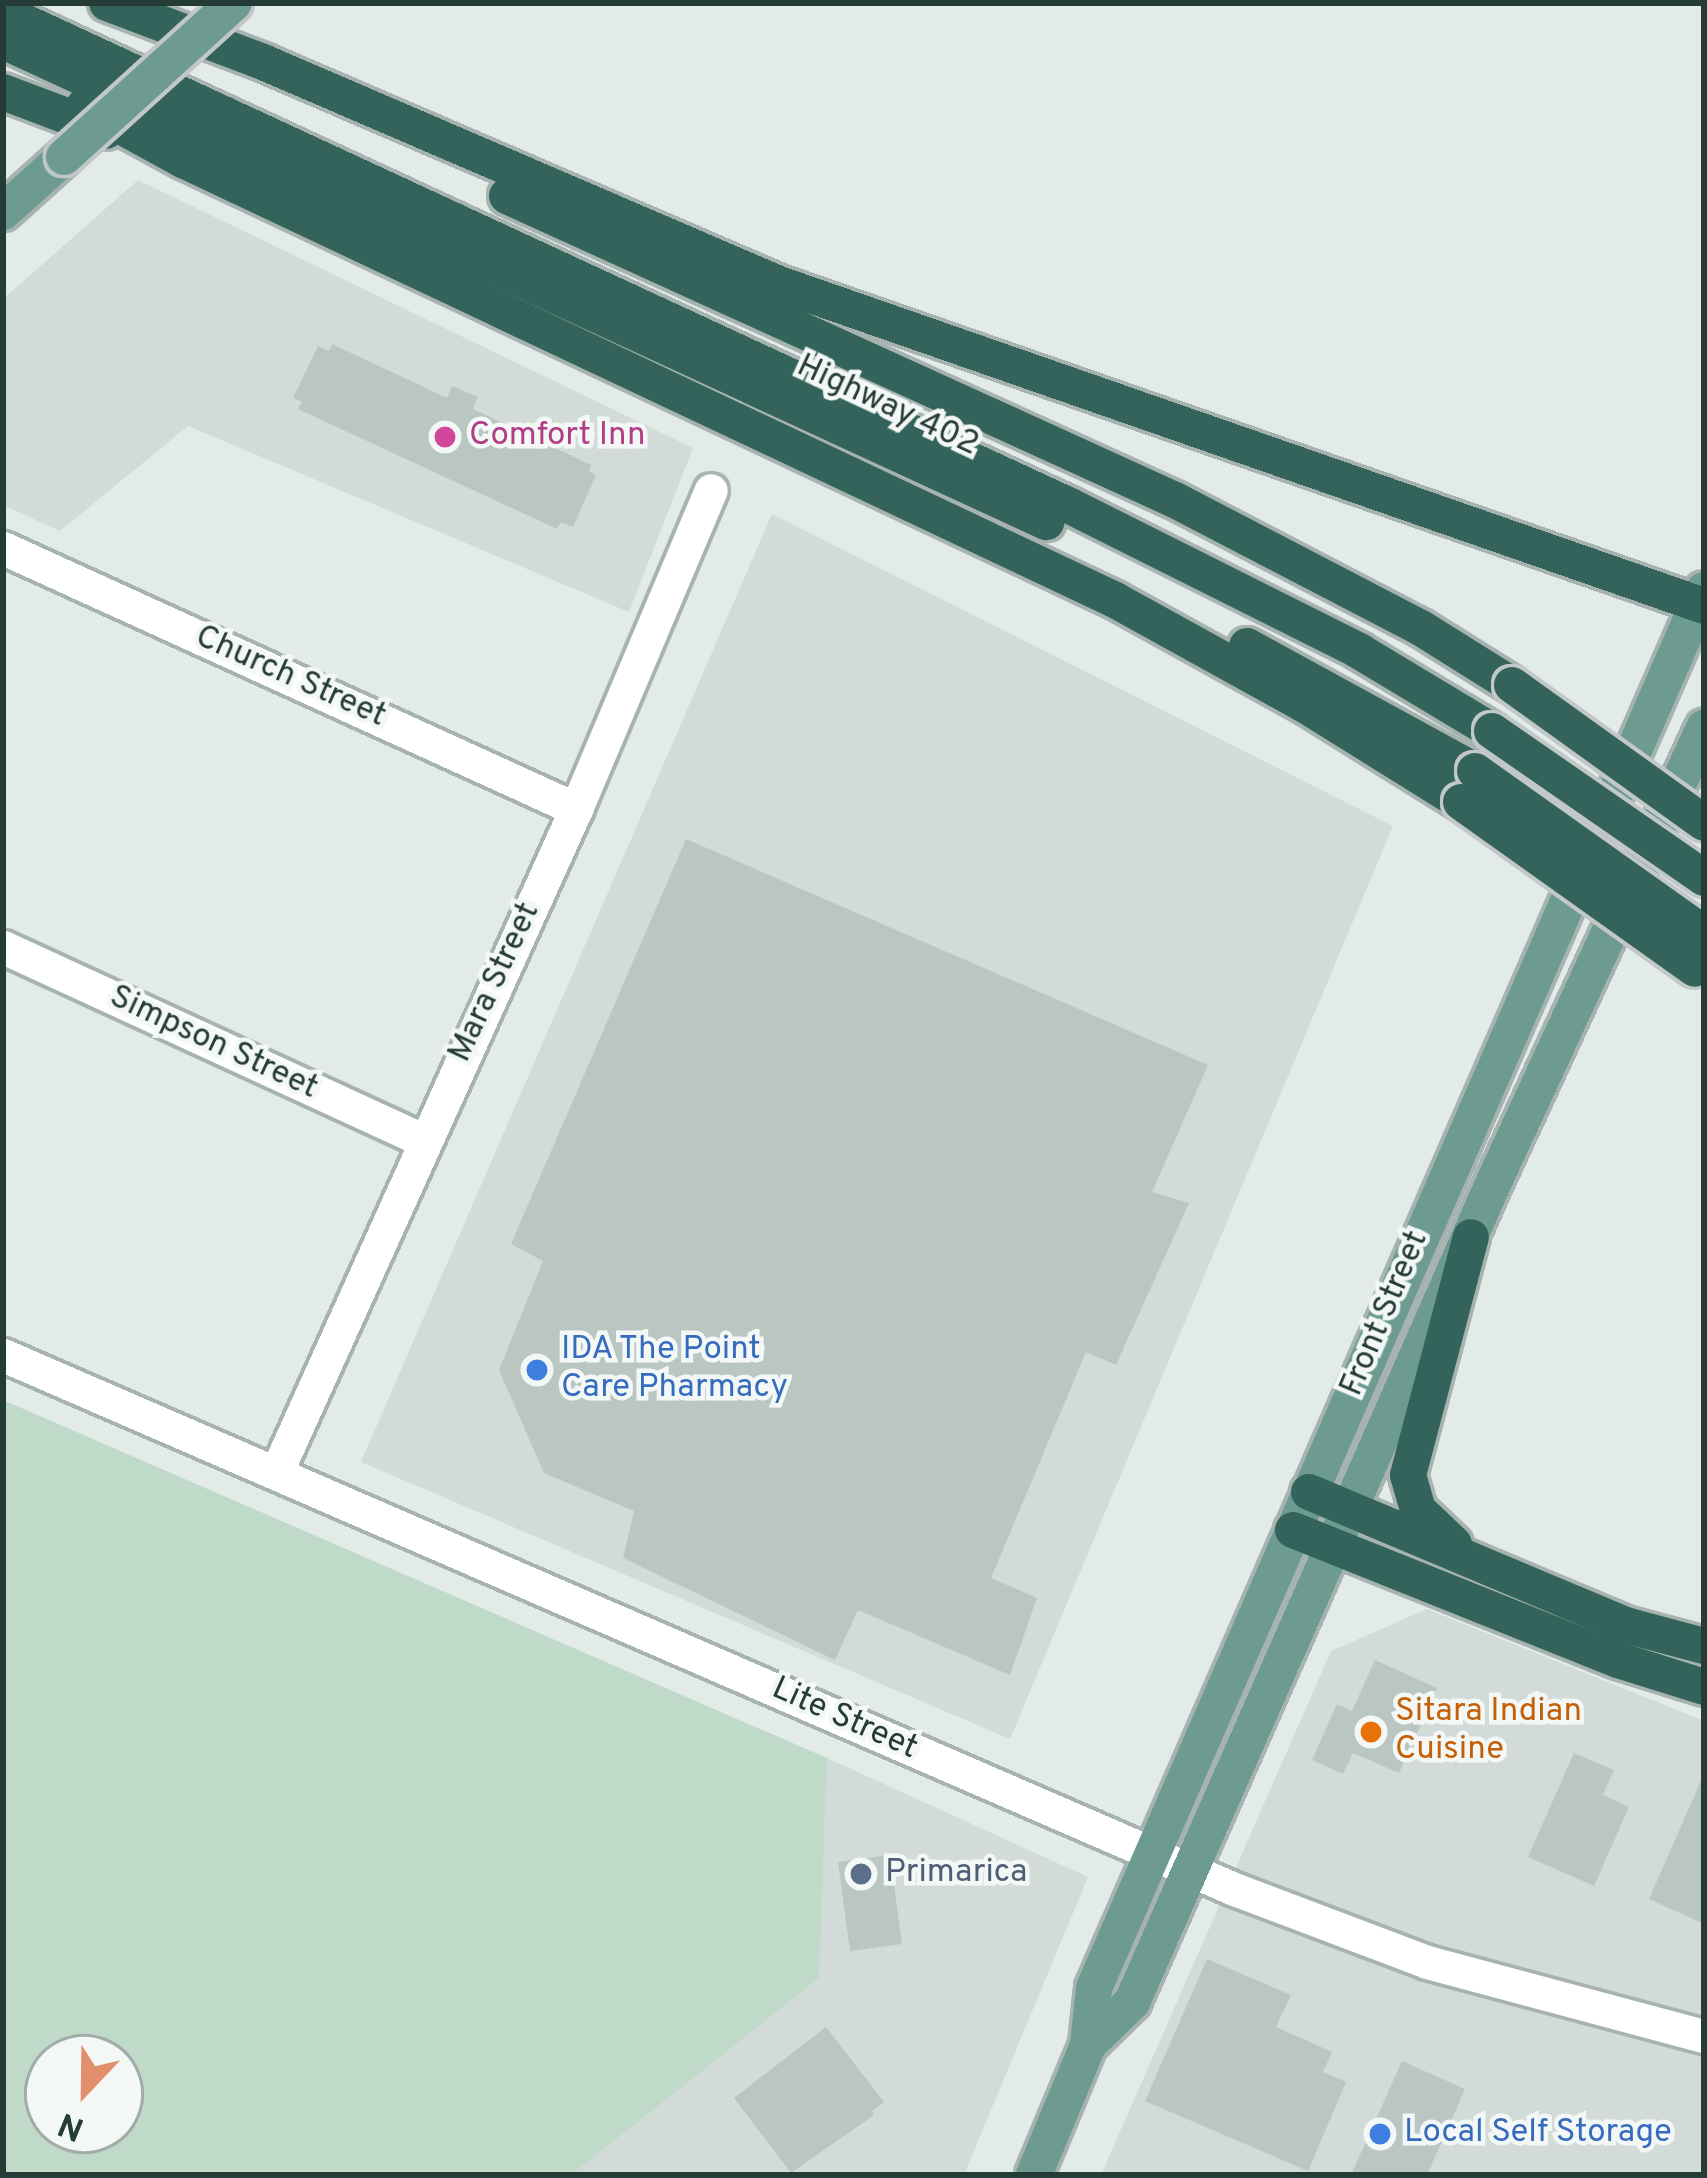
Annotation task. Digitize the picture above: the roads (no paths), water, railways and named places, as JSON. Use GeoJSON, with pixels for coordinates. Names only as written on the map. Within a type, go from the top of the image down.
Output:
{"type":"FeatureCollection","features":[{"type":"Feature","properties":{"kind":"highway","name":"Highway 402"},"geometry":{"type":"LineString","coordinates":[[90,3],[1174,500],[1421,628],[1570,722],[1704,823]]}},
{"type":"Feature","properties":{"kind":"highway"},"geometry":{"type":"LineString","coordinates":[[107,3],[263,62],[640,228],[823,300],[1702,600]]}},
{"type":"Feature","properties":{"kind":"highway"},"geometry":{"type":"LineString","coordinates":[[3,12],[1068,505],[1359,651],[1701,959]]}},
{"type":"Feature","properties":{"kind":"highway","name":"Highway 402"},"geometry":{"type":"LineString","coordinates":[[3,41],[1227,608],[1704,905]]}},
{"type":"Feature","properties":{"kind":"highway"},"geometry":{"type":"LineString","coordinates":[[3,67],[183,160],[1135,610],[1478,763],[1704,878]]}},
{"type":"Feature","properties":{"kind":"highway"},"geometry":{"type":"LineString","coordinates":[[3,92],[183,160]]}},
{"type":"Feature","properties":{"kind":"highway"},"geometry":{"type":"LineString","coordinates":[[1570,722],[1704,802]]}},
{"type":"Feature","properties":{"kind":"highway"},"geometry":{"type":"LineString","coordinates":[[1471,1237],[1408,1475],[1418,1510],[1428,1524],[1499,1570]]}},
{"type":"Feature","properties":{"kind":"highway"},"geometry":{"type":"LineString","coordinates":[[1309,1492],[1624,1625],[1704,1646]]}},
{"type":"Feature","properties":{"kind":"highway"},"geometry":{"type":"LineString","coordinates":[[1293,1530],[1637,1667],[1704,1687]]}},
{"type":"Feature","properties":{"kind":"main road"},"geometry":{"type":"LineString","coordinates":[[3,212],[234,3]]}},
{"type":"Feature","properties":{"kind":"main road","name":"Front Street"},"geometry":{"type":"LineString","coordinates":[[1171,1863],[1293,1530],[1702,600]]}},
{"type":"Feature","properties":{"kind":"main road","name":"Front Street"},"geometry":{"type":"LineString","coordinates":[[1034,2175],[1088,2045],[1094,1988],[1171,1863],[1334,1547],[1704,728]]}},
{"type":"Feature","properties":{"kind":"street","name":"Mara Street"},"geometry":{"type":"LineString","coordinates":[[276,1473],[576,809],[711,490]]}},
{"type":"Feature","properties":{"kind":"street","name":"Church Street"},"geometry":{"type":"LineString","coordinates":[[3,548],[576,809]]}},
{"type":"Feature","properties":{"kind":"street","name":"Simpson Street"},"geometry":{"type":"LineString","coordinates":[[3,947],[423,1140]]}},
{"type":"Feature","properties":{"kind":"street","name":"Lite Street"},"geometry":{"type":"LineString","coordinates":[[3,1355],[1171,1863],[1427,1962],[1704,2037]]}},
{"type":"Feature","properties":{"kind":"place","name":"Comfort Inn"},"geometry":{"type":"Point","coordinates":[445,437]}},
{"type":"Feature","properties":{"kind":"place","name":"IDA The Point Care Pharmacy"},"geometry":{"type":"Point","coordinates":[537,1370]}},
{"type":"Feature","properties":{"kind":"place","name":"Sitara Indian Cuisine"},"geometry":{"type":"Point","coordinates":[1371,1732]}},
{"type":"Feature","properties":{"kind":"place","name":"Primarica"},"geometry":{"type":"Point","coordinates":[861,1874]}},
{"type":"Feature","properties":{"kind":"place","name":"Local Self Storage"},"geometry":{"type":"Point","coordinates":[1380,2134]}}]}
